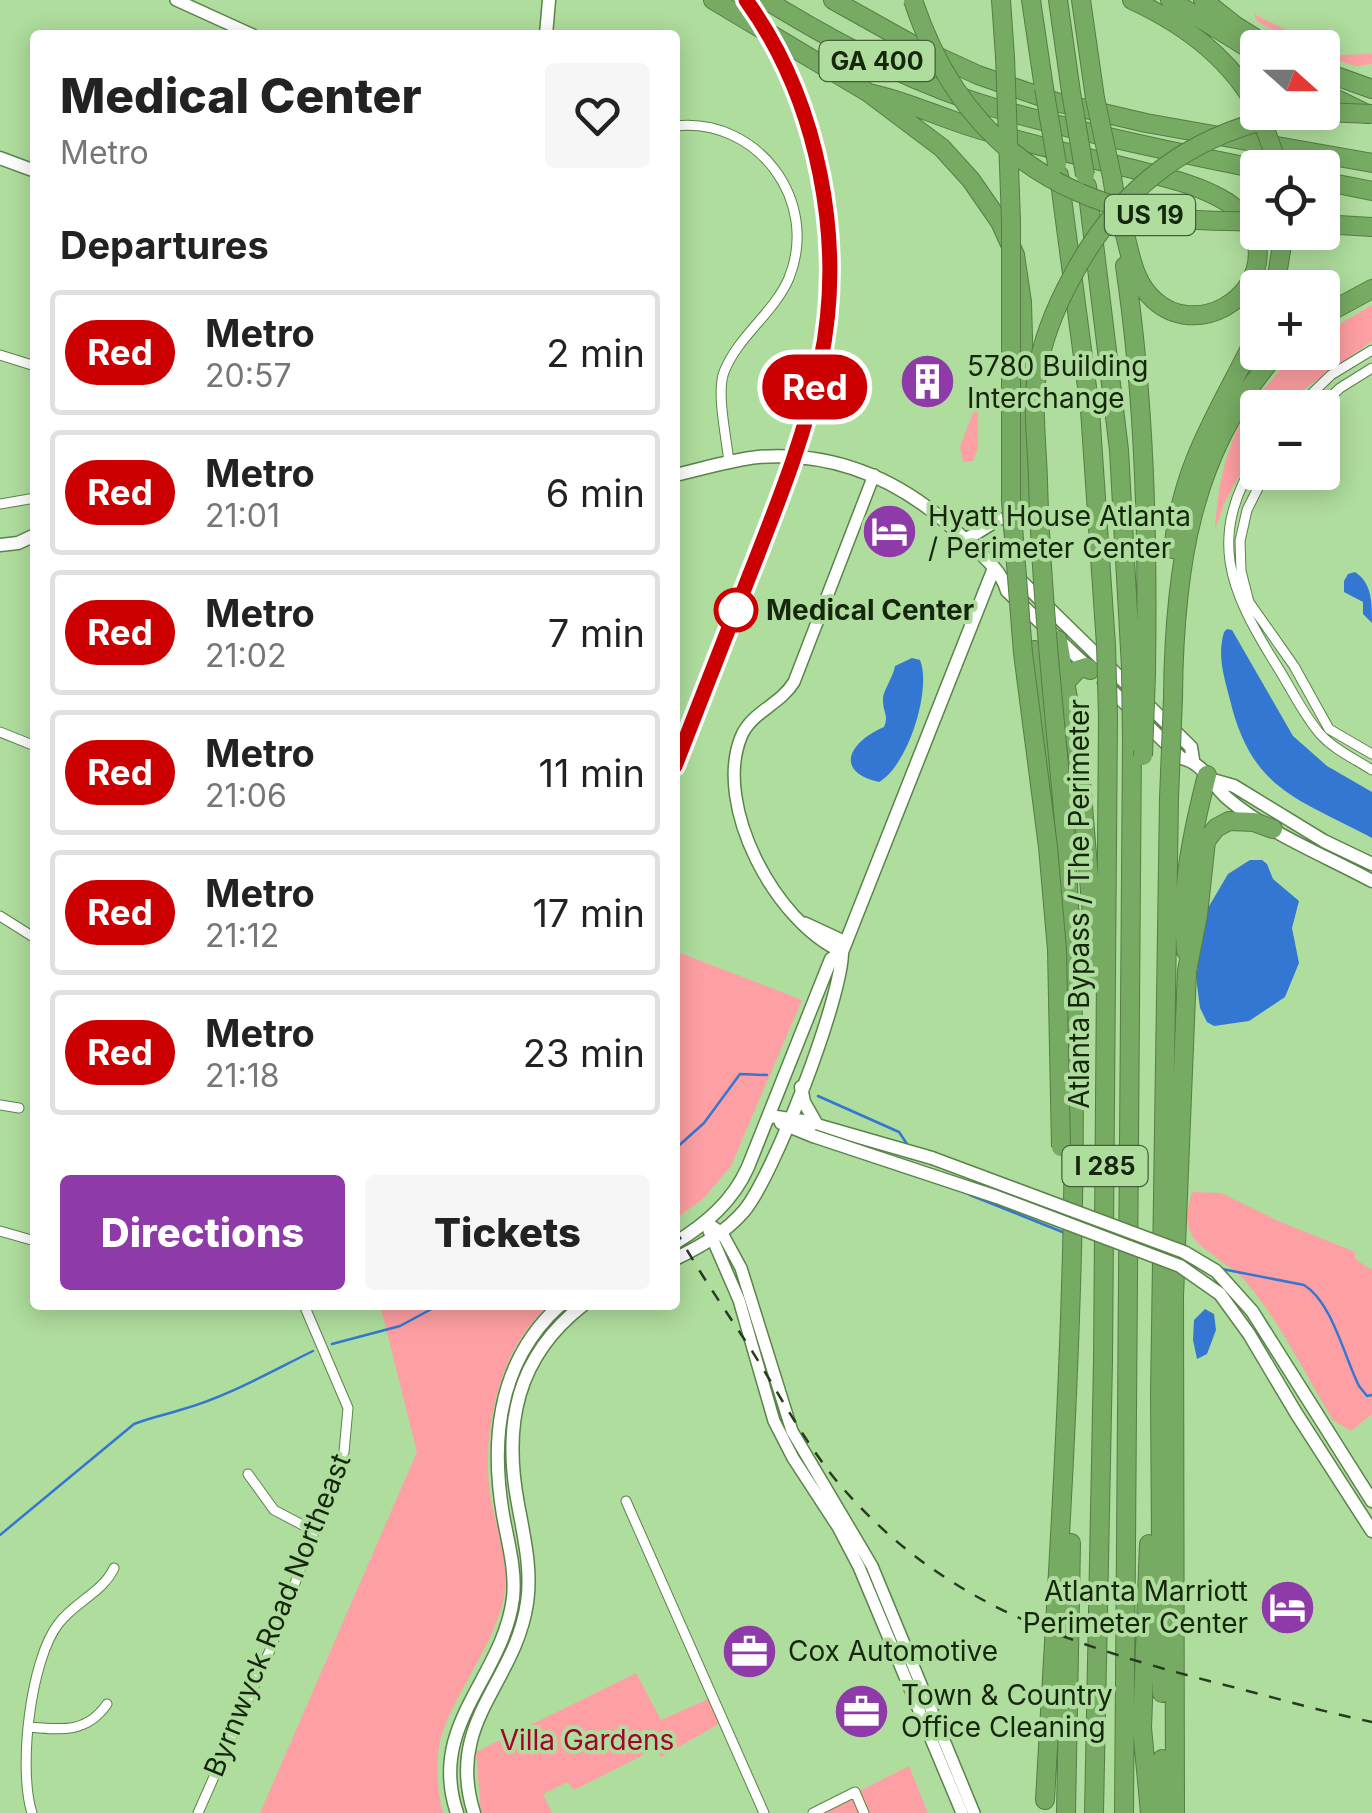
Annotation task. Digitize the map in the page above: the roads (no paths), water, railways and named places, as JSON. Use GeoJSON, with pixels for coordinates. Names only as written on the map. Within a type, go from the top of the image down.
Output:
{"type":"FeatureCollection","features":[{"type":"Feature","properties":{"kind":"highway"},"geometry":{"type":"LineString","coordinates":[[713,0],[869,93],[960,164],[1008,237],[1015,255],[1022,302],[1035,650],[1058,830],[1072,1008]]}},
{"type":"Feature","properties":{"kind":"highway"},"geometry":{"type":"LineString","coordinates":[[748,0],[842,54],[957,95]]}},
{"type":"Feature","properties":{"kind":"highway","name":"GA 400"},"geometry":{"type":"LineString","coordinates":[[766,0],[839,42],[957,95],[1114,140],[1240,165]]}},
{"type":"Feature","properties":{"kind":"highway","name":"GA 400"},"geometry":{"type":"LineString","coordinates":[[833,0],[917,48],[978,75],[1057,94],[1146,123],[1372,164]]}},
{"type":"Feature","properties":{"kind":"highway","name":"US 19"},"geometry":{"type":"LineString","coordinates":[[912,0],[928,43],[954,90],[987,131],[1027,164],[1077,192],[1145,214],[1240,221]]}},
{"type":"Feature","properties":{"kind":"highway"},"geometry":{"type":"LineString","coordinates":[[1001,0],[1011,221],[1011,500],[1023,653],[1057,950],[1061,1147],[1059,1367],[1044,1695],[1045,1806]]}},
{"type":"Feature","properties":{"kind":"highway","name":"Atlanta Bypass / The Perimeter"},"geometry":{"type":"LineString","coordinates":[[1031,0],[1085,176],[1119,450],[1139,671],[1138,749],[1132,791],[1124,1813]]}},
{"type":"Feature","properties":{"kind":"highway","name":"Atlanta Bypass / The Perimeter"},"geometry":{"type":"LineString","coordinates":[[1058,0],[1057,164],[1092,430],[1108,717],[1110,871],[1094,1813]]}},
{"type":"Feature","properties":{"kind":"highway"},"geometry":{"type":"LineString","coordinates":[[1081,0],[1095,98],[1118,209],[1138,352],[1146,496],[1139,671]]}},
{"type":"Feature","properties":{"kind":"highway"},"geometry":{"type":"LineString","coordinates":[[1132,0],[1209,47],[1240,83]]}},
{"type":"Feature","properties":{"kind":"highway"},"geometry":{"type":"LineString","coordinates":[[1170,0],[1240,43]]}},
{"type":"Feature","properties":{"kind":"highway"},"geometry":{"type":"LineString","coordinates":[[1203,0],[1242,30]]}},
{"type":"Feature","properties":{"kind":"highway"},"geometry":{"type":"LineString","coordinates":[[1340,77],[1372,89]]}},
{"type":"Feature","properties":{"kind":"highway"},"geometry":{"type":"LineString","coordinates":[[869,93],[896,98],[977,129],[1181,183],[1224,200],[1239,212],[1257,243],[1254,275],[1247,290],[1224,308],[1207,315],[1188,316],[1164,308],[1152,298],[1135,272],[1118,209]]}},
{"type":"Feature","properties":{"kind":"highway"},"geometry":{"type":"LineString","coordinates":[[1340,100],[1372,115]]}},
{"type":"Feature","properties":{"kind":"highway"},"geometry":{"type":"LineString","coordinates":[[1340,113],[1372,115]]}},
{"type":"Feature","properties":{"kind":"highway"},"geometry":{"type":"LineString","coordinates":[[1066,1813],[1072,1514],[1072,1008],[1064,821],[1040,561],[1037,374],[1052,318],[1085,252],[1111,217],[1151,174],[1186,152],[1240,127]]}},
{"type":"Feature","properties":{"kind":"highway"},"geometry":{"type":"LineString","coordinates":[[1340,185],[1372,191]]}},
{"type":"Feature","properties":{"kind":"highway"},"geometry":{"type":"LineString","coordinates":[[1340,225],[1372,227]]}},
{"type":"Feature","properties":{"kind":"highway"},"geometry":{"type":"LineString","coordinates":[[1340,306],[1372,289]]}},
{"type":"Feature","properties":{"kind":"highway"},"geometry":{"type":"LineString","coordinates":[[1162,1813],[1160,1394],[1174,634],[1170,587],[1177,517],[1195,458],[1240,364]]}},
{"type":"Feature","properties":{"kind":"highway"},"geometry":{"type":"LineString","coordinates":[[1174,634],[1186,536],[1213,455],[1236,407],[1264,370]]}},
{"type":"Feature","properties":{"kind":"highway"},"geometry":{"type":"LineString","coordinates":[[1058,640],[1080,769],[1099,1017],[1106,1045]]}},
{"type":"Feature","properties":{"kind":"highway"},"geometry":{"type":"LineString","coordinates":[[1064,684],[1077,670],[1090,670]]}},
{"type":"Feature","properties":{"kind":"highway"},"geometry":{"type":"LineString","coordinates":[[1175,1813],[1174,1296],[1188,971],[1183,899],[1189,844],[1210,778]]}},
{"type":"Feature","properties":{"kind":"highway"},"geometry":{"type":"LineString","coordinates":[[1188,971],[1206,841],[1216,828],[1229,821],[1254,822],[1273,829]]}},
{"type":"Feature","properties":{"kind":"highway"},"geometry":{"type":"LineString","coordinates":[[1045,1806],[1070,1363]]}},
{"type":"Feature","properties":{"kind":"highway"},"geometry":{"type":"LineString","coordinates":[[1142,1728],[1154,1426],[1160,1394]]}},
{"type":"Feature","properties":{"kind":"highway"},"geometry":{"type":"LineString","coordinates":[[1128,1583],[1134,1603],[1150,1813]]}},
{"type":"Feature","properties":{"kind":"main road"},"geometry":{"type":"LineString","coordinates":[[547,30],[550,0]]}},
{"type":"Feature","properties":{"kind":"main road"},"geometry":{"type":"LineString","coordinates":[[0,158],[30,168]]}},
{"type":"Feature","properties":{"kind":"main road"},"geometry":{"type":"LineString","coordinates":[[680,474],[757,458],[817,458],[879,478],[932,510],[965,540],[998,572],[1007,592],[1181,758],[1192,760],[1224,796],[1273,829],[1372,880]]}},
{"type":"Feature","properties":{"kind":"main road"},"geometry":{"type":"LineString","coordinates":[[965,540],[998,519]]}},
{"type":"Feature","properties":{"kind":"main road"},"geometry":{"type":"LineString","coordinates":[[0,545],[30,537]]}},
{"type":"Feature","properties":{"kind":"main road"},"geometry":{"type":"LineString","coordinates":[[998,572],[1017,575],[1191,747],[1192,760]]}},
{"type":"Feature","properties":{"kind":"main road"},"geometry":{"type":"LineString","coordinates":[[680,1256],[717,1236],[759,1190],[835,995],[844,947],[998,572]]}},
{"type":"Feature","properties":{"kind":"main road"},"geometry":{"type":"LineString","coordinates":[[1210,778],[1234,786],[1324,841],[1372,864]]}},
{"type":"Feature","properties":{"kind":"main road"},"geometry":{"type":"LineString","coordinates":[[680,1240],[706,1222],[743,1178],[831,960],[844,947]]}},
{"type":"Feature","properties":{"kind":"main road"},"geometry":{"type":"LineString","coordinates":[[801,1087],[815,1130],[1180,1266],[1220,1294],[1372,1531]]}},
{"type":"Feature","properties":{"kind":"main road"},"geometry":{"type":"LineString","coordinates":[[770,1116],[932,1158],[1184,1252],[1216,1271],[1252,1311],[1370,1493]]}},
{"type":"Feature","properties":{"kind":"main road"},"geometry":{"type":"LineString","coordinates":[[457,1813],[449,1766],[454,1735],[492,1660],[513,1598],[511,1551],[497,1476],[500,1412],[508,1383],[525,1348],[556,1310]]}},
{"type":"Feature","properties":{"kind":"main road"},"geometry":{"type":"LineString","coordinates":[[474,1813],[467,1785],[468,1746],[480,1710],[520,1630],[530,1582],[510,1454],[512,1422],[539,1352],[577,1310]]}},
{"type":"Feature","properties":{"kind":"street"},"geometry":{"type":"LineString","coordinates":[[176,0],[241,30]]}},
{"type":"Feature","properties":{"kind":"street"},"geometry":{"type":"LineString","coordinates":[[680,126],[708,127],[747,142],[779,172],[796,214],[796,253],[786,284],[734,353],[722,378],[729,463]]}},
{"type":"Feature","properties":{"kind":"street"},"geometry":{"type":"LineString","coordinates":[[1316,390],[1372,350]]}},
{"type":"Feature","properties":{"kind":"street"},"geometry":{"type":"LineString","coordinates":[[0,355],[30,364]]}},
{"type":"Feature","properties":{"kind":"street"},"geometry":{"type":"LineString","coordinates":[[1338,390],[1372,368]]}},
{"type":"Feature","properties":{"kind":"street"},"geometry":{"type":"LineString","coordinates":[[844,947],[801,922],[766,877],[752,850],[733,791],[735,756],[750,722],[786,695],[794,682],[867,493],[879,478]]}},
{"type":"Feature","properties":{"kind":"street"},"geometry":{"type":"LineString","coordinates":[[1240,488],[1229,523],[1230,557],[1242,606],[1314,726],[1331,744],[1372,770]]}},
{"type":"Feature","properties":{"kind":"street"},"geometry":{"type":"LineString","coordinates":[[1257,490],[1240,541],[1241,571],[1249,602],[1294,666],[1329,729],[1372,754]]}},
{"type":"Feature","properties":{"kind":"street"},"geometry":{"type":"LineString","coordinates":[[0,504],[30,499]]}},
{"type":"Feature","properties":{"kind":"street"},"geometry":{"type":"LineString","coordinates":[[0,732],[30,744]]}},
{"type":"Feature","properties":{"kind":"street"},"geometry":{"type":"LineString","coordinates":[[0,916],[30,935]]}},
{"type":"Feature","properties":{"kind":"street"},"geometry":{"type":"LineString","coordinates":[[0,1105],[19,1108]]}},
{"type":"Feature","properties":{"kind":"street"},"geometry":{"type":"LineString","coordinates":[[706,1222],[741,1268],[792,1431],[872,1566],[974,1813]]}},
{"type":"Feature","properties":{"kind":"street"},"geometry":{"type":"LineString","coordinates":[[0,1232],[30,1241]]}},
{"type":"Feature","properties":{"kind":"street"},"geometry":{"type":"LineString","coordinates":[[717,1236],[774,1422],[860,1568],[962,1813]]}},
{"type":"Feature","properties":{"kind":"street","name":"Byrnwyck Road Northeast"},"geometry":{"type":"LineString","coordinates":[[198,1813],[270,1650],[344,1452],[348,1408],[306,1310]]}},
{"type":"Feature","properties":{"kind":"street"},"geometry":{"type":"LineString","coordinates":[[248,1474],[274,1510],[314,1531]]}},
{"type":"Feature","properties":{"kind":"street"},"geometry":{"type":"LineString","coordinates":[[1355,1505],[1370,1493]]}},
{"type":"Feature","properties":{"kind":"street"},"geometry":{"type":"LineString","coordinates":[[626,1501],[764,1813]]}},
{"type":"Feature","properties":{"kind":"street"},"geometry":{"type":"LineString","coordinates":[[32,1813],[26,1786],[35,1670],[49,1636],[68,1612],[107,1581],[114,1568]]}},
{"type":"Feature","properties":{"kind":"street"},"geometry":{"type":"LineString","coordinates":[[30,1727],[81,1727],[96,1719],[107,1704]]}},
{"type":"Feature","properties":{"kind":"street"},"geometry":{"type":"LineString","coordinates":[[812,1813],[855,1792],[864,1813]]}},
{"type":"Feature","properties":{"kind":"water"},"geometry":{"type":"Polygon","coordinates":[[[1355,572],[1368,587],[1372,623],[1363,614],[1363,602],[1344,592],[1344,581],[1355,572]]]}},
{"type":"Feature","properties":{"kind":"water"},"geometry":{"type":"Polygon","coordinates":[[[1227,629],[1232,630],[1293,736],[1327,766],[1372,792],[1372,838],[1300,801],[1265,773],[1251,754],[1239,730],[1224,675],[1221,650],[1227,629]]]}},
{"type":"Feature","properties":{"kind":"water"},"geometry":{"type":"Polygon","coordinates":[[[912,658],[920,660],[923,689],[908,744],[890,773],[879,782],[864,777],[855,771],[851,756],[863,740],[884,727],[883,697],[895,666],[912,658]]]}},
{"type":"Feature","properties":{"kind":"water"},"geometry":{"type":"Polygon","coordinates":[[[1250,860],[1267,864],[1273,879],[1299,901],[1292,928],[1299,963],[1285,997],[1249,1021],[1214,1026],[1207,1022],[1200,1008],[1196,977],[1208,908],[1228,874],[1250,860]]]}},
{"type":"Feature","properties":{"kind":"water"},"geometry":{"type":"Polygon","coordinates":[[[1205,1309],[1214,1314],[1216,1330],[1207,1354],[1197,1359],[1194,1320],[1205,1309]]]}},
{"type":"Feature","properties":{"kind":"waterway"},"geometry":{"type":"LineString","coordinates":[[680,1145],[704,1123],[740,1074],[767,1075]]}},
{"type":"Feature","properties":{"kind":"waterway"},"geometry":{"type":"LineString","coordinates":[[818,1096],[899,1132],[907,1144]]}},
{"type":"Feature","properties":{"kind":"waterway"},"geometry":{"type":"LineString","coordinates":[[970,1195],[1065,1233]]}},
{"type":"Feature","properties":{"kind":"waterway"},"geometry":{"type":"LineString","coordinates":[[1222,1269],[1304,1285],[1314,1293],[1330,1317],[1359,1386],[1367,1396],[1372,1395]]}},
{"type":"Feature","properties":{"kind":"waterway"},"geometry":{"type":"LineString","coordinates":[[332,1344],[400,1326],[430,1310]]}},
{"type":"Feature","properties":{"kind":"waterway"},"geometry":{"type":"LineString","coordinates":[[0,1535],[134,1424],[215,1398],[313,1351]]}},
{"type":"Feature","properties":{"kind":"railway"},"geometry":{"type":"LineString","coordinates":[[680,753],[786,482]]}},
{"type":"Feature","properties":{"kind":"railway"},"geometry":{"type":"LineString","coordinates":[[680,1237],[823,1464],[875,1522],[917,1558],[1008,1613],[1057,1634],[1162,1668],[1372,1722]]}},
{"type":"Feature","properties":{"kind":"metro line","name":"Red"},"geometry":{"type":"LineString","coordinates":[[680,753],[800,441],[821,362],[827,321],[828,240],[816,160],[792,85],[776,49],[746,0]]}},
{"type":"Feature","properties":{"kind":"place","name":"5780 Building Interchange"},"geometry":{"type":"Point","coordinates":[928,382]}},
{"type":"Feature","properties":{"kind":"place","name":"Hyatt House Atlanta / Perimeter Center"},"geometry":{"type":"Point","coordinates":[889,532]}},
{"type":"Feature","properties":{"kind":"place","name":"Medical Center"},"geometry":{"type":"Point","coordinates":[736,610]}},
{"type":"Feature","properties":{"kind":"place","name":"Atlanta Marriott Perimeter Center"},"geometry":{"type":"Point","coordinates":[1287,1607]}},
{"type":"Feature","properties":{"kind":"place","name":"Cox Automotive"},"geometry":{"type":"Point","coordinates":[749,1651]}},
{"type":"Feature","properties":{"kind":"place","name":"Town & Country Office Cleaning"},"geometry":{"type":"Point","coordinates":[862,1711]}},
{"type":"Feature","properties":{"kind":"park label","name":"Villa Gardens"},"geometry":{"type":"Point","coordinates":[587,1740]}}]}
